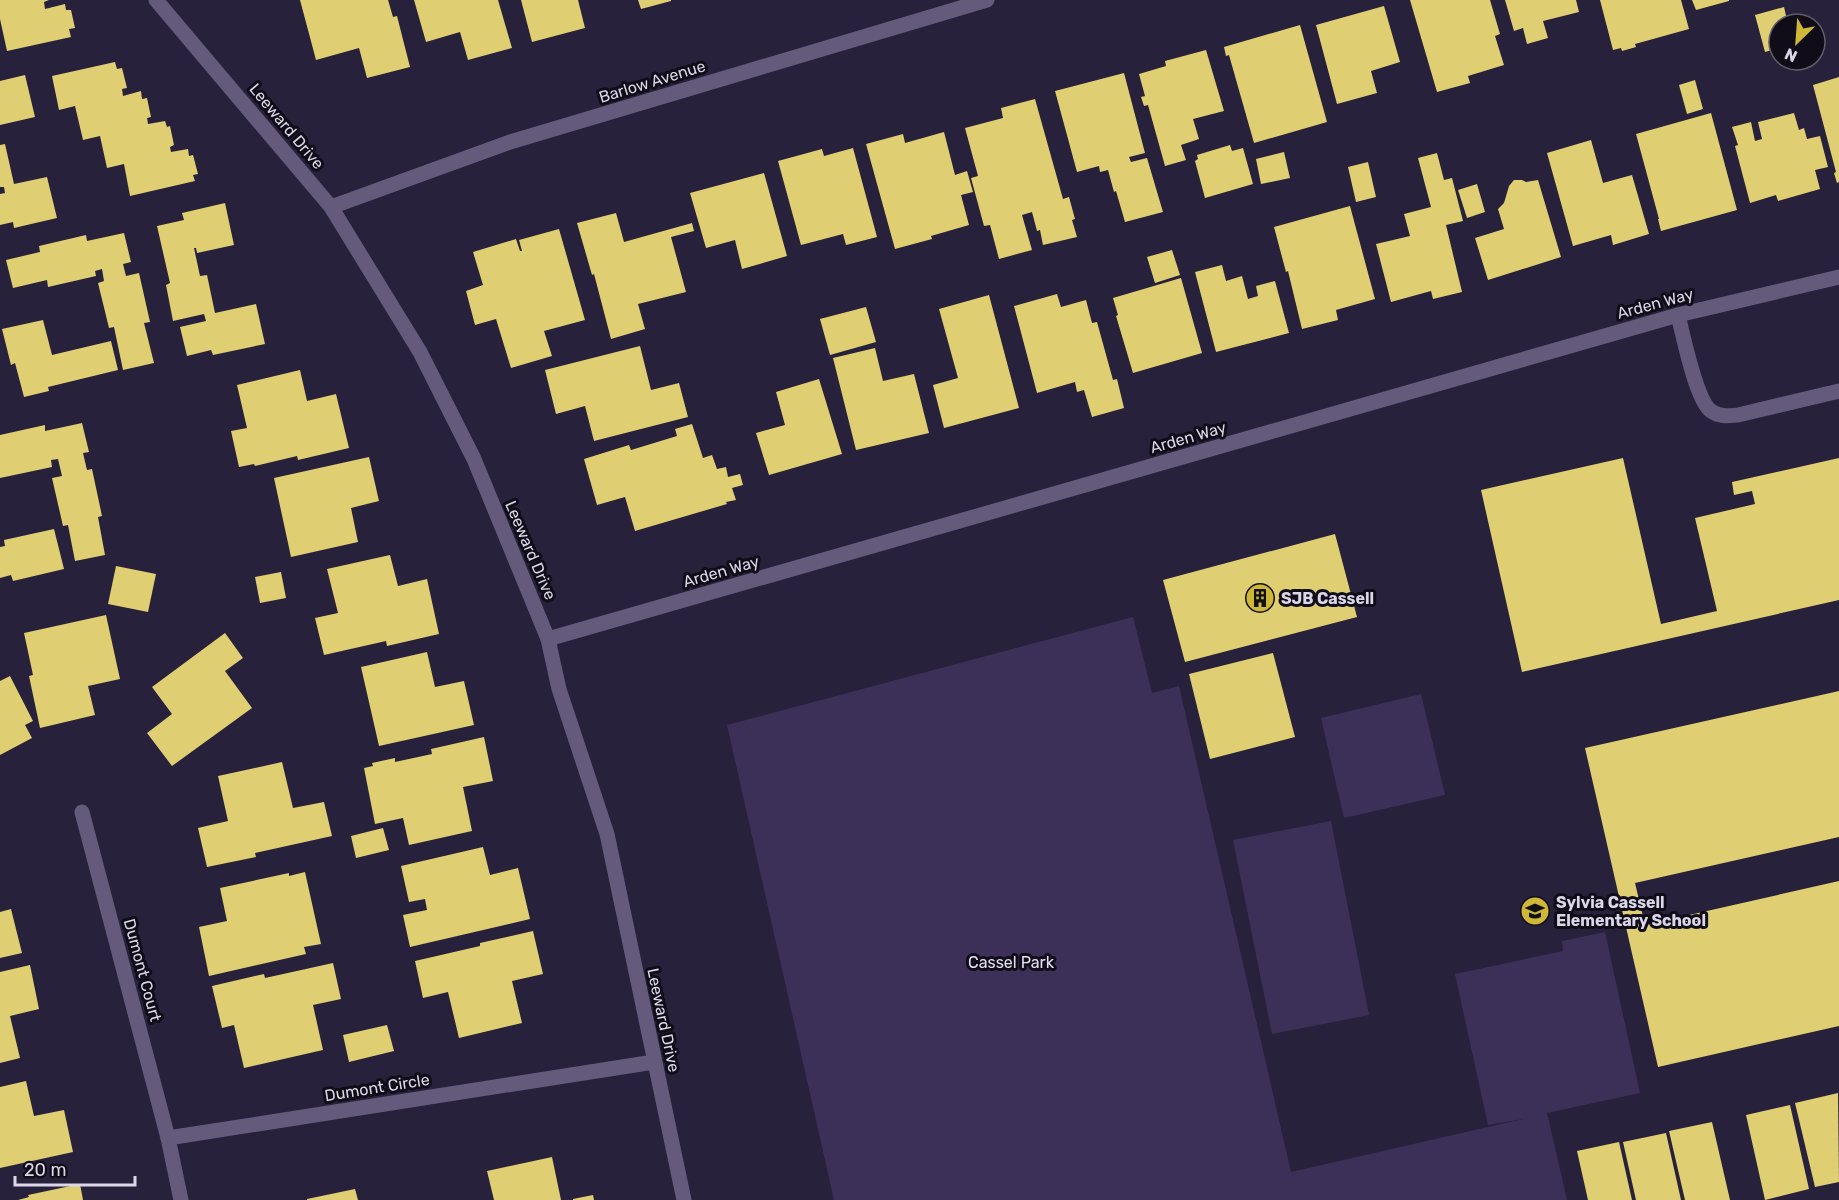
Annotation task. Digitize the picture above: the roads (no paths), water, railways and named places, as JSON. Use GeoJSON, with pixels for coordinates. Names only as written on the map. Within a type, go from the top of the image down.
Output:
{"type":"FeatureCollection","features":[{"type":"Feature","properties":{"kind":"street","name":"Leeward Drive"},"geometry":{"type":"LineString","coordinates":[[156,0],[331,207],[425,363],[474,459],[548,639],[560,689],[607,834],[684,1200]]}},
{"type":"Feature","properties":{"kind":"street","name":"Barlow Avenue"},"geometry":{"type":"LineString","coordinates":[[331,207],[510,142],[987,0]]}},
{"type":"Feature","properties":{"kind":"street","name":"Arden Way"},"geometry":{"type":"LineString","coordinates":[[548,639],[1678,315],[1839,276]]}},
{"type":"Feature","properties":{"kind":"street"},"geometry":{"type":"LineString","coordinates":[[1678,315],[1701,398],[1710,410],[1723,417],[1839,391]]}},
{"type":"Feature","properties":{"kind":"street","name":"Dumont Court"},"geometry":{"type":"LineString","coordinates":[[82,812],[168,1138]]}},
{"type":"Feature","properties":{"kind":"street","name":"Dumont Circle"},"geometry":{"type":"LineString","coordinates":[[168,1138],[654,1062]]}},
{"type":"Feature","properties":{"kind":"street"},"geometry":{"type":"LineString","coordinates":[[168,1138],[181,1200]]}},
{"type":"Feature","properties":{"kind":"place","name":"SJB Cassell"},"geometry":{"type":"Point","coordinates":[1260,598]}},
{"type":"Feature","properties":{"kind":"place","name":"Sylvia Cassell Elementary School"},"geometry":{"type":"Point","coordinates":[1535,911]}},
{"type":"Feature","properties":{"kind":"park label","name":"Cassel Park"},"geometry":{"type":"Point","coordinates":[1011,962]}}]}
